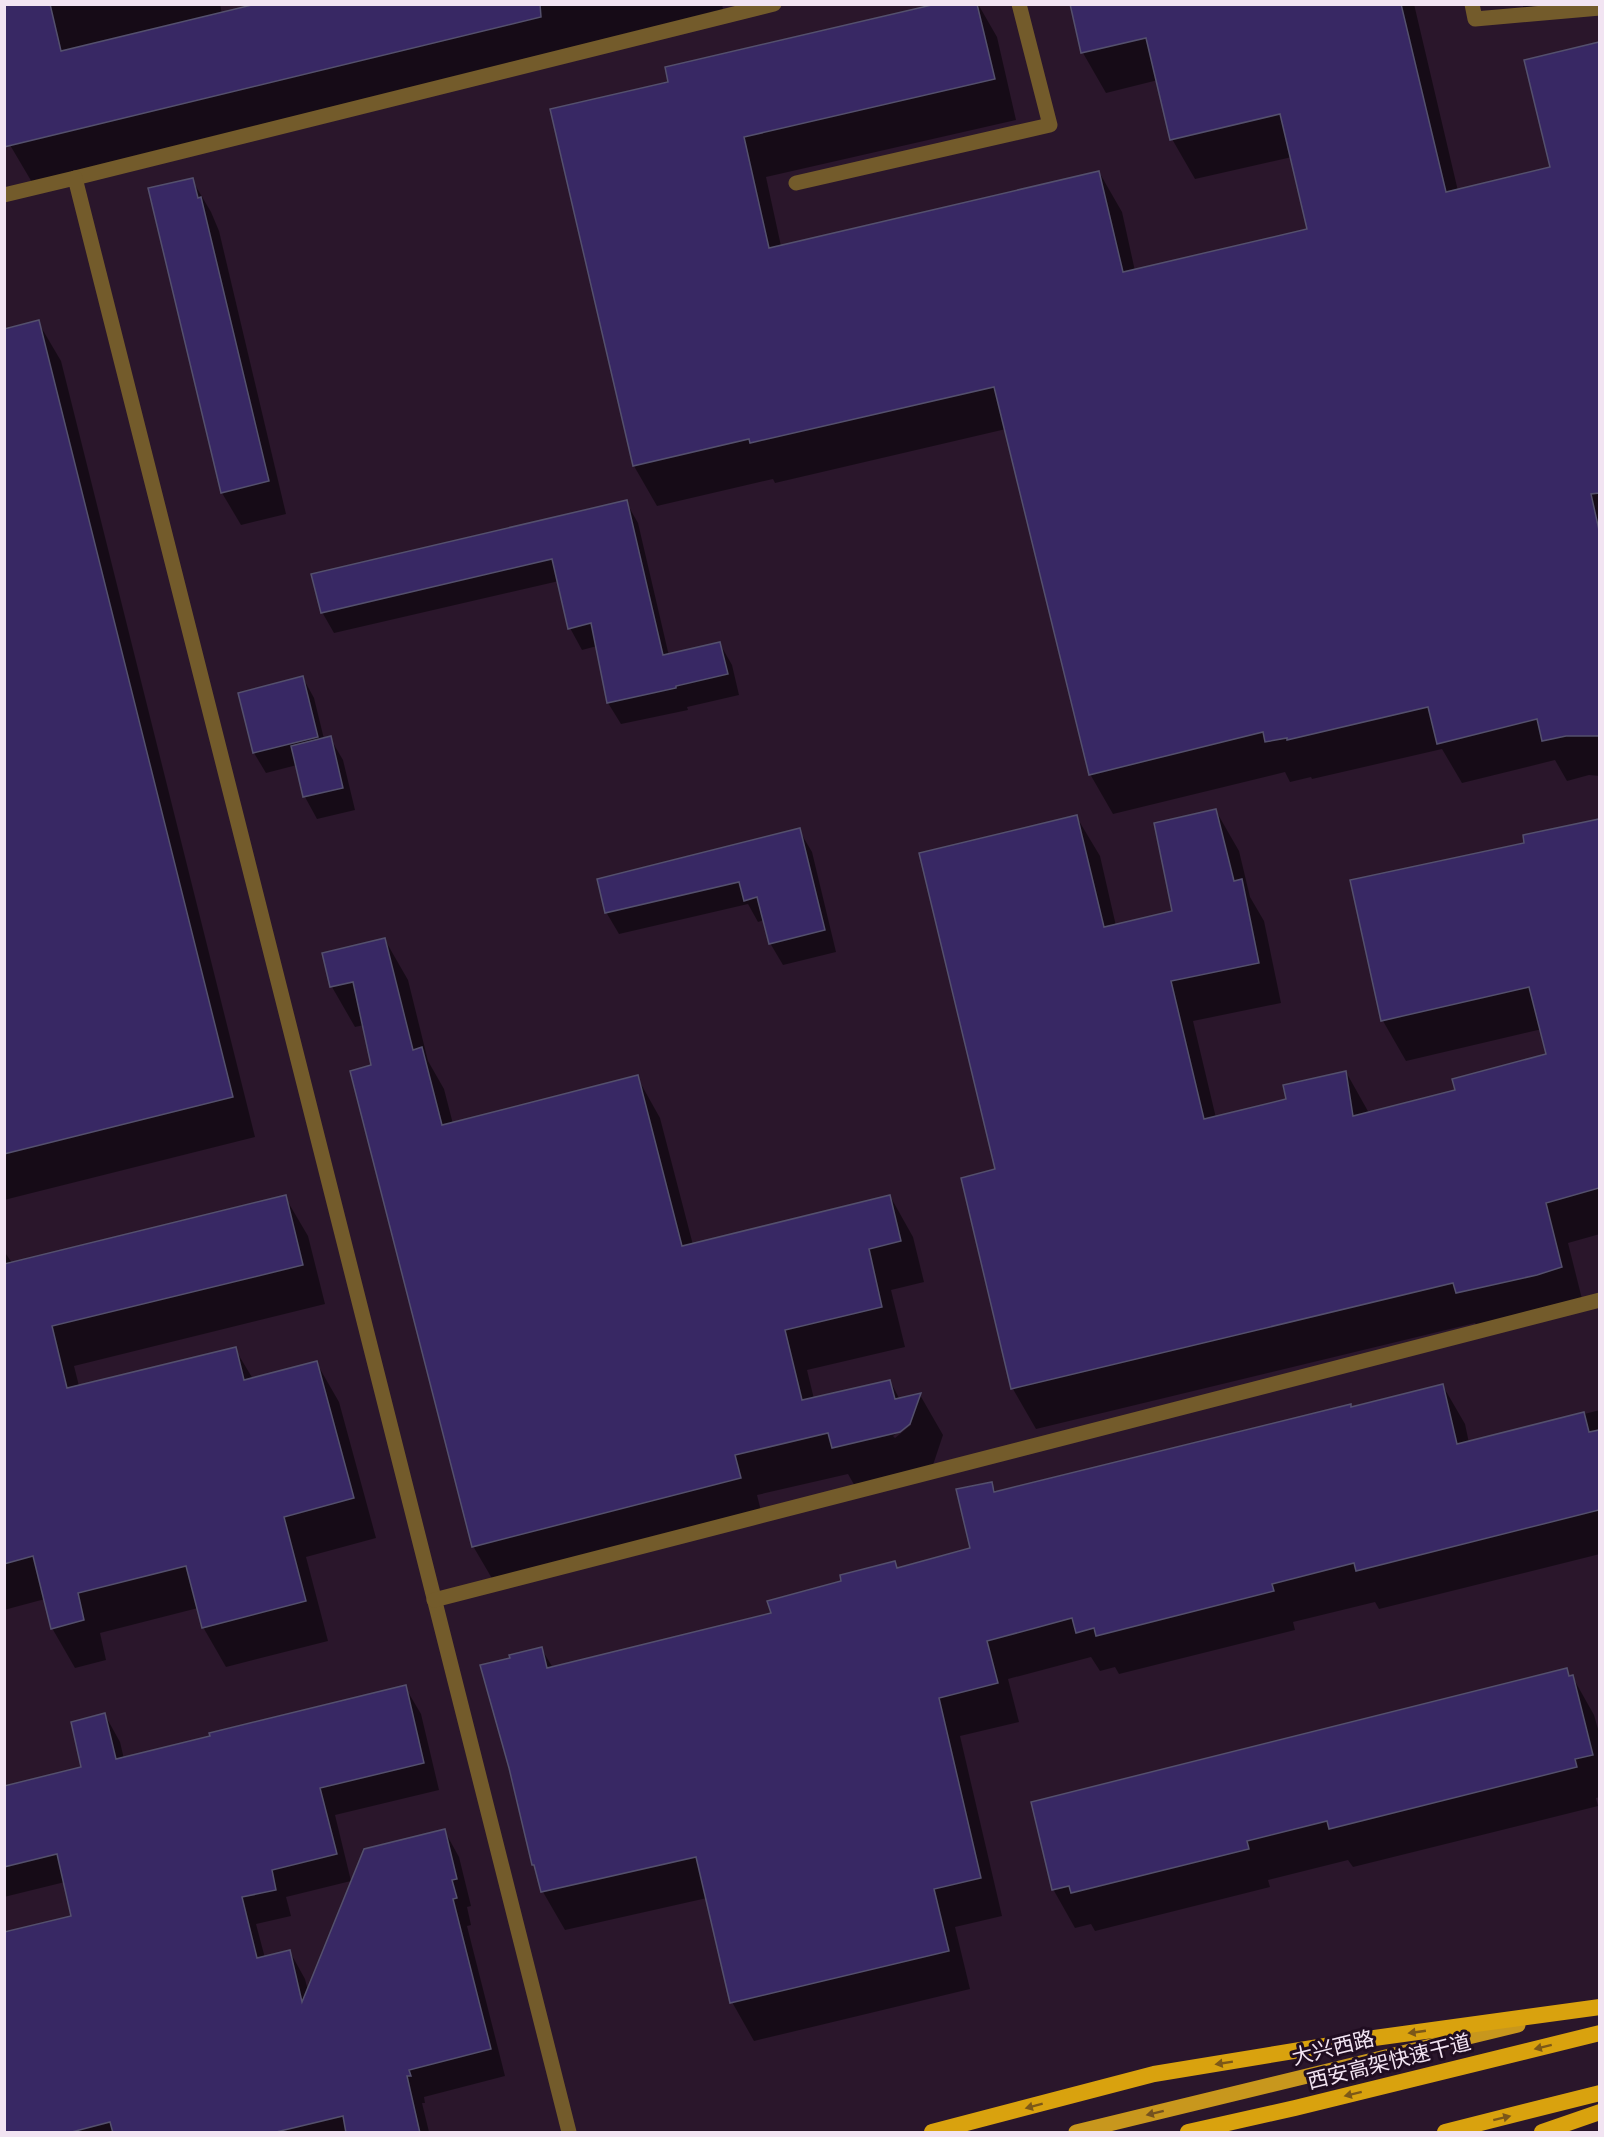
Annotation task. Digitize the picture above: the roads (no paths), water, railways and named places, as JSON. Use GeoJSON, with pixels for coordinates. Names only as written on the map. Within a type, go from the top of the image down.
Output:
{"type":"FeatureCollection","features":[{"type":"Feature","properties":{"kind":"highway"},"geometry":{"type":"LineString","coordinates":[[932,2133],[1154,2074],[1367,2039],[1599,2006]]}},
{"type":"Feature","properties":{"kind":"highway","name":"西安高架快速干道"},"geometry":{"type":"LineString","coordinates":[[1188,2133],[1599,2033]]}},
{"type":"Feature","properties":{"kind":"highway"},"geometry":{"type":"LineString","coordinates":[[1445,2133],[1599,2093]]}},
{"type":"Feature","properties":{"kind":"highway"},"geometry":{"type":"LineString","coordinates":[[1542,2133],[1599,2114]]}},
{"type":"Feature","properties":{"kind":"main road","name":"大兴西路"},"geometry":{"type":"LineString","coordinates":[[1076,2133],[1599,2006]]}},
{"type":"Feature","properties":{"kind":"main road"},"geometry":{"type":"LineString","coordinates":[[1530,2133],[1599,2114]]}},
{"type":"Feature","properties":{"kind":"street"},"geometry":{"type":"LineString","coordinates":[[4,195],[745,8],[774,4]]}},
{"type":"Feature","properties":{"kind":"street"},"geometry":{"type":"LineString","coordinates":[[795,183],[1050,124],[1020,4]]}},
{"type":"Feature","properties":{"kind":"street"},"geometry":{"type":"LineString","coordinates":[[1472,4],[1475,19],[1599,8]]}},
{"type":"Feature","properties":{"kind":"street"},"geometry":{"type":"LineString","coordinates":[[75,178],[569,2133]]}},
{"type":"Feature","properties":{"kind":"street"},"geometry":{"type":"LineString","coordinates":[[434,1600],[1599,1300]]}}]}
